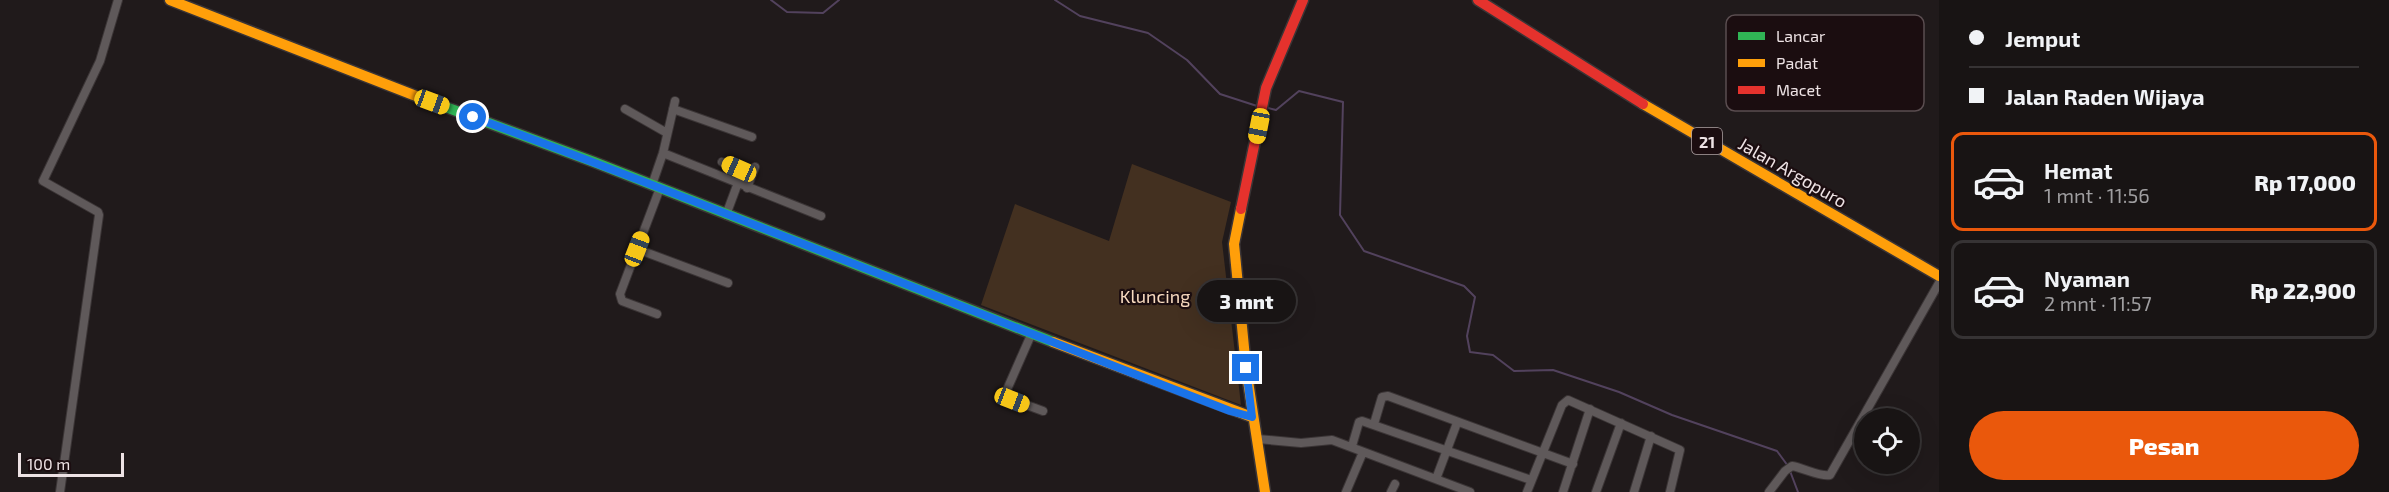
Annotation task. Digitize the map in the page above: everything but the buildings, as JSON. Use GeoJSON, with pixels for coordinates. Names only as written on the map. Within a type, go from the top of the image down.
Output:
{"type":"FeatureCollection","features":[{"type":"Feature","properties":{"kind":"main road"},"geometry":{"type":"LineString","coordinates":[[170,0],[656,187],[1031,335],[1230,411],[1252,417]]}},
{"type":"Feature","properties":{"kind":"main road"},"geometry":{"type":"LineString","coordinates":[[1264,492],[1258,439],[1252,417],[1234,244],[1263,103],[1284,40],[1303,0]]}},
{"type":"Feature","properties":{"kind":"main road","name":"Jalan Argopuro"},"geometry":{"type":"LineString","coordinates":[[1478,0],[1618,89],[1939,276]]}},
{"type":"Feature","properties":{"kind":"street"},"geometry":{"type":"LineString","coordinates":[[60,492],[99,215],[98,212],[43,181],[100,61],[118,0]]}},
{"type":"Feature","properties":{"kind":"street"},"geometry":{"type":"LineString","coordinates":[[657,314],[621,299],[621,291],[656,187],[674,105],[752,137]]}},
{"type":"Feature","properties":{"kind":"street"},"geometry":{"type":"LineString","coordinates":[[625,109],[667,133]]}},
{"type":"Feature","properties":{"kind":"street"},"geometry":{"type":"LineString","coordinates":[[663,153],[821,216]]}},
{"type":"Feature","properties":{"kind":"street"},"geometry":{"type":"LineString","coordinates":[[722,162],[741,170],[726,215]]}},
{"type":"Feature","properties":{"kind":"street"},"geometry":{"type":"LineString","coordinates":[[747,188],[755,167]]}},
{"type":"Feature","properties":{"kind":"street"},"geometry":{"type":"LineString","coordinates":[[637,249],[728,283]]}},
{"type":"Feature","properties":{"kind":"street"},"geometry":{"type":"LineString","coordinates":[[1769,492],[1790,467],[1810,470],[1823,476],[1830,475],[1939,283]]}},
{"type":"Feature","properties":{"kind":"street"},"geometry":{"type":"LineString","coordinates":[[1031,335],[1005,394],[1012,400],[1043,411]]}},
{"type":"Feature","properties":{"kind":"street"},"geometry":{"type":"LineString","coordinates":[[1374,424],[1383,397],[1388,396],[1574,464]]}},
{"type":"Feature","properties":{"kind":"street"},"geometry":{"type":"LineString","coordinates":[[1527,492],[1541,452],[1564,402],[1568,400],[1651,436],[1681,453],[1670,492]]}},
{"type":"Feature","properties":{"kind":"street"},"geometry":{"type":"LineString","coordinates":[[1563,492],[1590,409]]}},
{"type":"Feature","properties":{"kind":"street"},"geometry":{"type":"LineString","coordinates":[[1352,446],[1359,422],[1374,424],[1447,452],[1531,480]]}},
{"type":"Feature","properties":{"kind":"street"},"geometry":{"type":"LineString","coordinates":[[1436,479],[1457,423]]}},
{"type":"Feature","properties":{"kind":"street"},"geometry":{"type":"LineString","coordinates":[[1596,492],[1621,423]]}},
{"type":"Feature","properties":{"kind":"street"},"geometry":{"type":"LineString","coordinates":[[1634,492],[1651,436]]}},
{"type":"Feature","properties":{"kind":"street"},"geometry":{"type":"LineString","coordinates":[[1258,439],[1301,443],[1332,440],[1470,492]]}},
{"type":"Feature","properties":{"kind":"street"},"geometry":{"type":"LineString","coordinates":[[1346,492],[1363,452]]}},
{"type":"Feature","properties":{"kind":"street"},"geometry":{"type":"LineString","coordinates":[[1391,492],[1395,484]]}},
{"type":"Feature","properties":{"kind":"green space","name":"Kluncing"},"geometry":{"type":"Polygon","coordinates":[[[1132,164],[1231,202],[1222,242],[1241,405],[981,305],[1015,204],[1109,241],[1132,164]]]}},
{"type":"Feature","properties":{"kind":"waterway"},"geometry":{"type":"LineString","coordinates":[[771,0],[787,12],[823,13],[839,0]]}},
{"type":"Feature","properties":{"kind":"waterway"},"geometry":{"type":"LineString","coordinates":[[1055,0],[1080,16],[1148,33],[1187,60],[1220,94],[1257,106]]}},
{"type":"Feature","properties":{"kind":"waterway"},"geometry":{"type":"LineString","coordinates":[[1268,108],[1276,110],[1299,91],[1343,102],[1340,215],[1364,251],[1464,286],[1475,297],[1467,336],[1470,352],[1493,355],[1514,371],[1553,370],[1619,392],[1672,415],[1777,451],[1788,466]]}},
{"type":"Feature","properties":{"kind":"waterway"},"geometry":{"type":"LineString","coordinates":[[1790,471],[1798,492]]}},
{"type":"Feature","properties":{"kind":"traffic: fast"},"geometry":{"type":"LineString","coordinates":[[416,96],[594,162],[1053,342]]}},
{"type":"Feature","properties":{"kind":"traffic: slow"},"geometry":{"type":"LineString","coordinates":[[170,0],[416,96]]}},
{"type":"Feature","properties":{"kind":"traffic: slow"},"geometry":{"type":"LineString","coordinates":[[1643,104],[1939,276]]}},
{"type":"Feature","properties":{"kind":"traffic: slow"},"geometry":{"type":"LineString","coordinates":[[1241,209],[1234,244],[1246,368],[1265,492]]}},
{"type":"Feature","properties":{"kind":"traffic: slow"},"geometry":{"type":"LineString","coordinates":[[1053,342],[1252,417]]}},
{"type":"Feature","properties":{"kind":"traffic: jam"},"geometry":{"type":"LineString","coordinates":[[1241,209],[1266,88],[1303,0]]}},
{"type":"Feature","properties":{"kind":"traffic: jam"},"geometry":{"type":"LineString","coordinates":[[1478,0],[1643,104]]}},
{"type":"Feature","properties":{"kind":"route"},"geometry":{"type":"LineString","coordinates":[[473,117],[594,162],[1031,335],[1230,411],[1252,417],[1246,368]]}}]}
